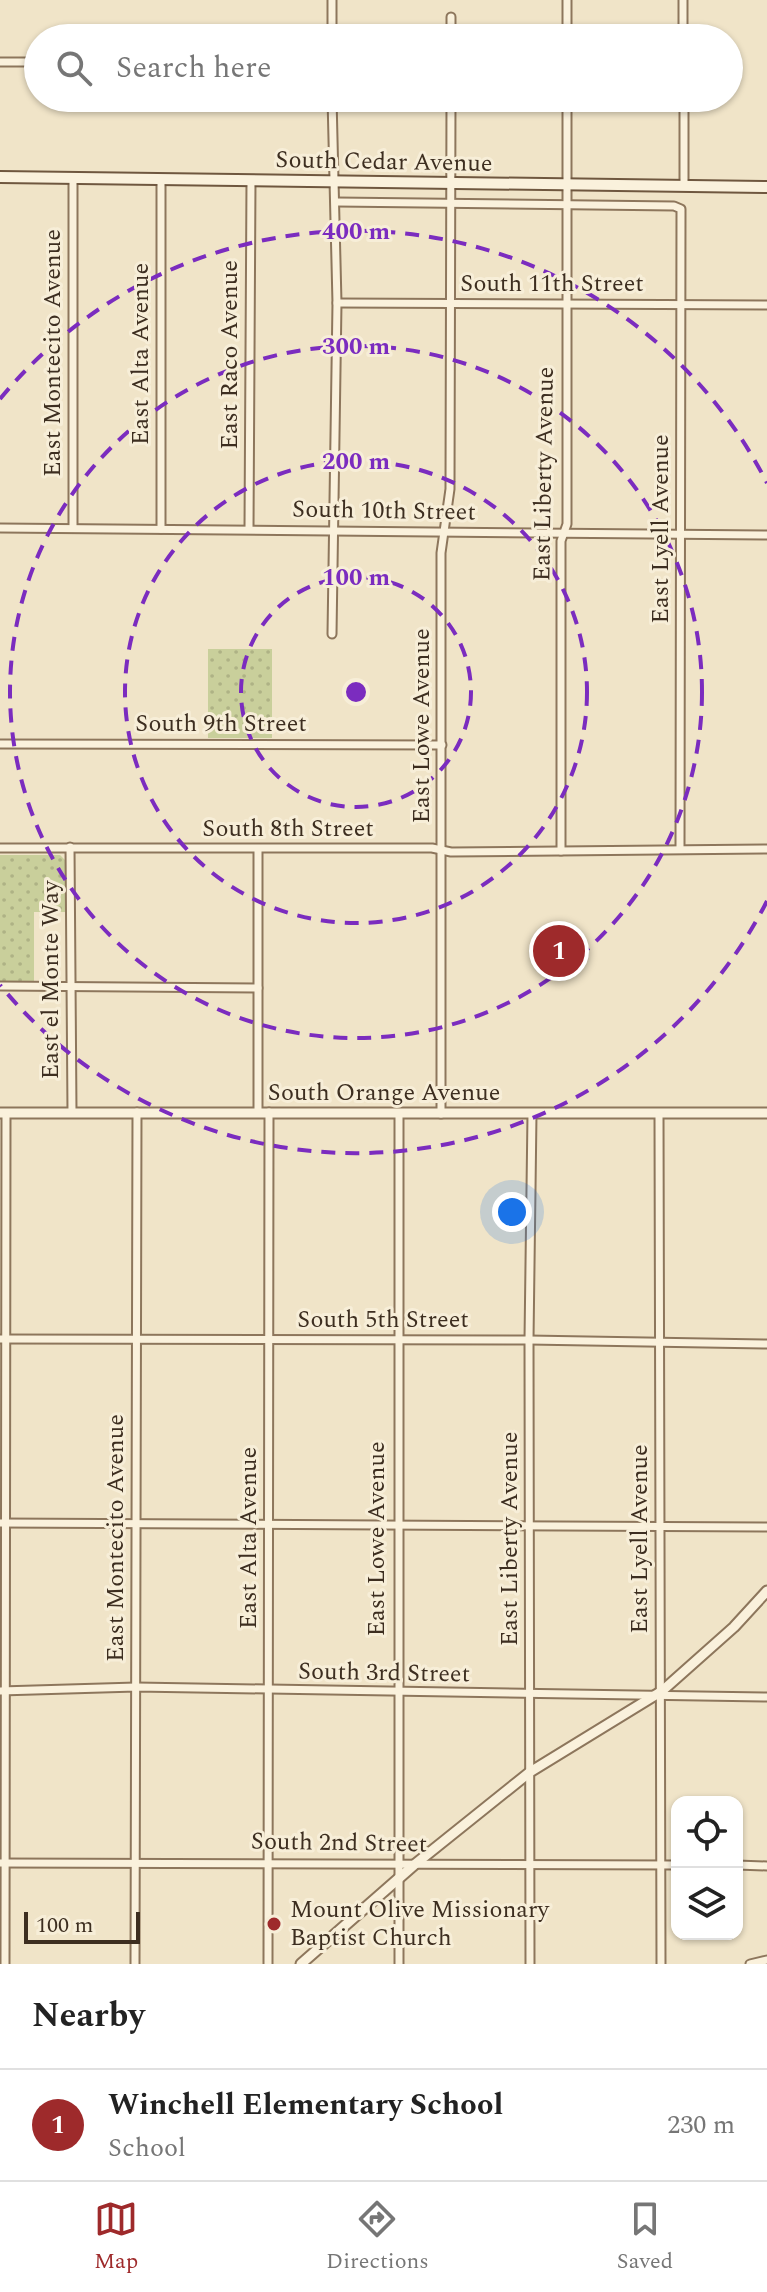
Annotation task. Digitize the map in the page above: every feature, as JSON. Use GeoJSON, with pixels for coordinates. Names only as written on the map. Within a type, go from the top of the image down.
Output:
{"type":"FeatureCollection","features":[{"type":"Feature","properties":{"kind":"main road","name":"South Cedar Avenue"},"geometry":{"type":"LineString","coordinates":[[0,177],[767,187]]}},
{"type":"Feature","properties":{"kind":"street"},"geometry":{"type":"LineString","coordinates":[[332,0],[332,24]]}},
{"type":"Feature","properties":{"kind":"street"},"geometry":{"type":"LineString","coordinates":[[567,0],[567,24]]}},
{"type":"Feature","properties":{"kind":"street"},"geometry":{"type":"LineString","coordinates":[[683,0],[683,24]]}},
{"type":"Feature","properties":{"kind":"street"},"geometry":{"type":"LineString","coordinates":[[451,17],[451,24]]}},
{"type":"Feature","properties":{"kind":"street"},"geometry":{"type":"LineString","coordinates":[[0,62],[24,62]]}},
{"type":"Feature","properties":{"kind":"street"},"geometry":{"type":"LineString","coordinates":[[332,634],[337,303],[333,112]]}},
{"type":"Feature","properties":{"kind":"street","name":"East Lowe Avenue"},"geometry":{"type":"LineString","coordinates":[[441,1114],[441,553],[450,489],[451,112]]}},
{"type":"Feature","properties":{"kind":"street","name":"East Liberty Avenue"},"geometry":{"type":"LineString","coordinates":[[561,851],[561,541],[564,533],[567,112]]}},
{"type":"Feature","properties":{"kind":"street"},"geometry":{"type":"LineString","coordinates":[[684,112],[684,186]]}},
{"type":"Feature","properties":{"kind":"street","name":"East Montecito Avenue"},"geometry":{"type":"LineString","coordinates":[[73,178],[73,528]]}},
{"type":"Feature","properties":{"kind":"street","name":"East Alta Avenue"},"geometry":{"type":"LineString","coordinates":[[161,179],[161,529]]}},
{"type":"Feature","properties":{"kind":"street","name":"East Raco Avenue"},"geometry":{"type":"LineString","coordinates":[[249,529],[251,181]]}},
{"type":"Feature","properties":{"kind":"street"},"geometry":{"type":"LineString","coordinates":[[337,202],[567,204]]}},
{"type":"Feature","properties":{"kind":"street","name":"East Lyell Avenue"},"geometry":{"type":"LineString","coordinates":[[567,204],[681,209],[680,849]]}},
{"type":"Feature","properties":{"kind":"street","name":"South 11th Street"},"geometry":{"type":"LineString","coordinates":[[337,303],[767,305]]}},
{"type":"Feature","properties":{"kind":"street","name":"South 10th Street"},"geometry":{"type":"LineString","coordinates":[[0,528],[767,535]]}},
{"type":"Feature","properties":{"kind":"street","name":"South 9th Street"},"geometry":{"type":"LineString","coordinates":[[0,744],[442,745]]}},
{"type":"Feature","properties":{"kind":"street","name":"East el Monte Way"},"geometry":{"type":"LineString","coordinates":[[70,847],[72,1112]]}},
{"type":"Feature","properties":{"kind":"street","name":"South 8th Street"},"geometry":{"type":"LineString","coordinates":[[0,848],[767,849]]}},
{"type":"Feature","properties":{"kind":"street","name":"East Alta Avenue"},"geometry":{"type":"LineString","coordinates":[[258,849],[258,988],[269,1341],[268,1964]]}},
{"type":"Feature","properties":{"kind":"street"},"geometry":{"type":"LineString","coordinates":[[0,986],[258,988]]}},
{"type":"Feature","properties":{"kind":"street","name":"East Montecito Avenue"},"geometry":{"type":"LineString","coordinates":[[135,1964],[137,1112]]}},
{"type":"Feature","properties":{"kind":"street"},"geometry":{"type":"LineString","coordinates":[[3,1113],[2,1863],[5,1964]]}},
{"type":"Feature","properties":{"kind":"street","name":"South Orange Avenue"},"geometry":{"type":"LineString","coordinates":[[3,1113],[767,1113]]}},
{"type":"Feature","properties":{"kind":"street","name":"East Lowe Avenue"},"geometry":{"type":"LineString","coordinates":[[399,1114],[399,1964]]}},
{"type":"Feature","properties":{"kind":"street","name":"East Liberty Avenue"},"geometry":{"type":"LineString","coordinates":[[530,1964],[529,1340],[532,1114]]}},
{"type":"Feature","properties":{"kind":"street","name":"East Lyell Avenue"},"geometry":{"type":"LineString","coordinates":[[659,1114],[661,1964]]}},
{"type":"Feature","properties":{"kind":"street","name":"South 5th Street"},"geometry":{"type":"LineString","coordinates":[[3,1339],[529,1340],[767,1344]]}},
{"type":"Feature","properties":{"kind":"street"},"geometry":{"type":"LineString","coordinates":[[3,1523],[767,1527]]}},
{"type":"Feature","properties":{"kind":"street"},"geometry":{"type":"LineString","coordinates":[[301,1964],[414,1865],[530,1772],[659,1695],[762,1601],[767,1591]]}},
{"type":"Feature","properties":{"kind":"street","name":"South 3rd Street"},"geometry":{"type":"LineString","coordinates":[[3,1691],[136,1687],[397,1694],[767,1697]]}},
{"type":"Feature","properties":{"kind":"street","name":"South 2nd Street"},"geometry":{"type":"LineString","coordinates":[[2,1863],[671,1865]]}},
{"type":"Feature","properties":{"kind":"street"},"geometry":{"type":"LineString","coordinates":[[743,1865],[767,1866]]}},
{"type":"Feature","properties":{"kind":"street"},"geometry":{"type":"LineString","coordinates":[[750,1964],[767,1960]]}},
{"type":"Feature","properties":{"kind":"green space"},"geometry":{"type":"Polygon","coordinates":[[[208,649],[272,649],[272,738],[208,738],[208,649]]]}},
{"type":"Feature","properties":{"kind":"green space"},"geometry":{"type":"Polygon","coordinates":[[[0,855],[60,855],[65,860],[65,912],[34,912],[34,981],[0,981],[0,855]]]}},
{"type":"Feature","properties":{"kind":"place","name":"Winchell Elementary School"},"geometry":{"type":"Point","coordinates":[559,951]}},
{"type":"Feature","properties":{"kind":"place","name":"Mount Olive Missionary Baptist Church"},"geometry":{"type":"Point","coordinates":[274,1924]}}]}
